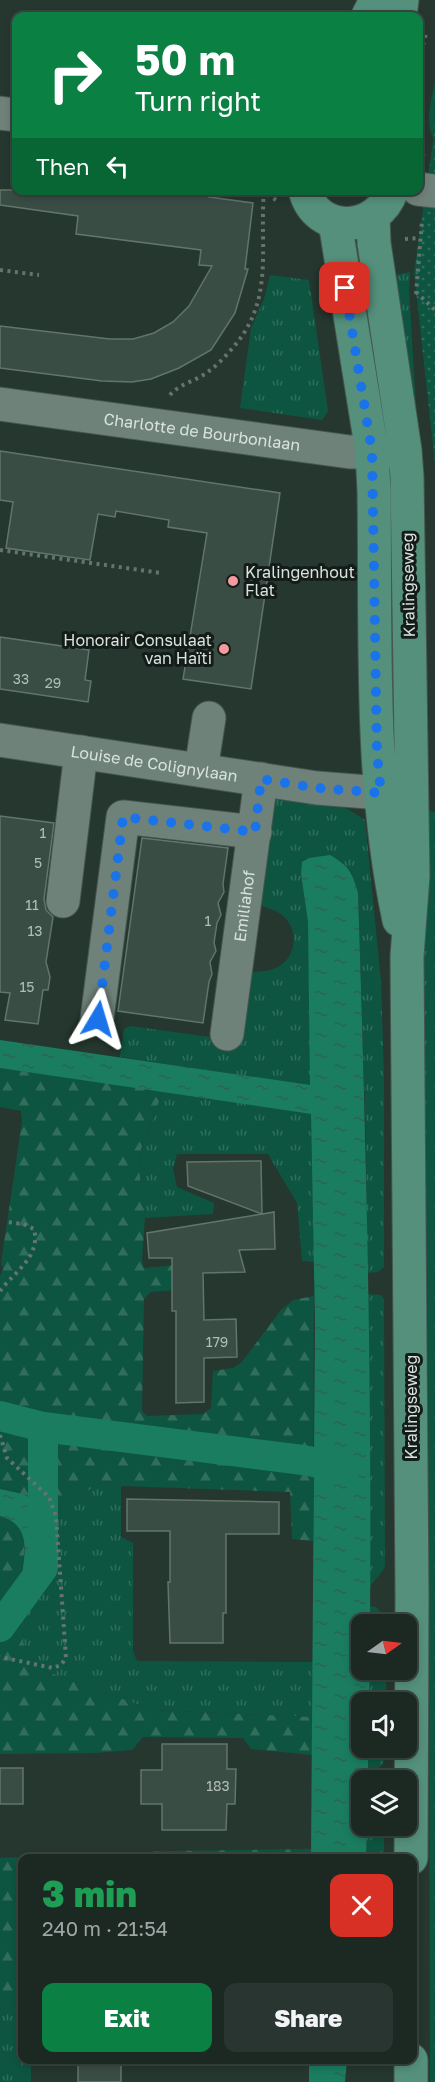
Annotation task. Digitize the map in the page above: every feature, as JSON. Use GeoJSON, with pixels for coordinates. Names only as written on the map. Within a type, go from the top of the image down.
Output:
{"type":"FeatureCollection","features":[{"type":"Feature","properties":{"kind":"main road"},"geometry":{"type":"LineString","coordinates":[[307,195],[313,207],[323,216],[335,222],[348,224],[361,222],[383,203]]}},
{"type":"Feature","properties":{"kind":"main road","name":"Kralingseweg"},"geometry":{"type":"LineString","coordinates":[[383,203],[374,243],[405,450],[396,792],[413,876],[407,956],[412,1582],[411,1854]]}},
{"type":"Feature","properties":{"kind":"main road","name":"Kralingseweg"},"geometry":{"type":"LineString","coordinates":[[335,222],[372,452],[377,754],[396,792]]}},
{"type":"Feature","properties":{"kind":"main road"},"geometry":{"type":"LineString","coordinates":[[411,2064],[411,2082]]}},
{"type":"Feature","properties":{"kind":"street","name":"Charlotte de Bourbonlaan"},"geometry":{"type":"LineString","coordinates":[[9,405],[350,452],[405,450]]}},
{"type":"Feature","properties":{"kind":"street"},"geometry":{"type":"LineString","coordinates":[[201,770],[208,718]]}},
{"type":"Feature","properties":{"kind":"street","name":"Louise de Colignylaan"},"geometry":{"type":"LineString","coordinates":[[0,740],[317,788],[396,792]]}},
{"type":"Feature","properties":{"kind":"street"},"geometry":{"type":"LineString","coordinates":[[63,901],[81,752]]}},
{"type":"Feature","properties":{"kind":"street","name":"Emiliahof"},"geometry":{"type":"LineString","coordinates":[[227,1034],[261,779]]}},
{"type":"Feature","properties":{"kind":"street"},"geometry":{"type":"LineString","coordinates":[[98,1019],[123,817],[255,832]]}},
{"type":"Feature","properties":{"kind":"path"},"geometry":{"type":"LineString","coordinates":[[148,424],[175,389],[208,372],[229,352],[245,332],[257,305],[264,271],[264,195]]}},
{"type":"Feature","properties":{"kind":"path"},"geometry":{"type":"LineString","coordinates":[[419,238],[415,291],[435,310]]}},
{"type":"Feature","properties":{"kind":"path"},"geometry":{"type":"LineString","coordinates":[[0,270],[39,275]]}},
{"type":"Feature","properties":{"kind":"path"},"geometry":{"type":"LineString","coordinates":[[0,550],[162,573]]}},
{"type":"Feature","properties":{"kind":"path"},"geometry":{"type":"LineString","coordinates":[[0,1291],[29,1259],[35,1235],[34,1229],[29,1226],[7,1222]]}},
{"type":"Feature","properties":{"kind":"path"},"geometry":{"type":"LineString","coordinates":[[0,1435],[7,1458],[49,1497],[56,1516],[66,1658],[62,1665],[53,1668],[0,1657]]}},
{"type":"Feature","properties":{"kind":"green space"},"geometry":{"type":"Polygon","coordinates":[[[435,82],[435,142],[429,120],[435,82]]]}},
{"type":"Feature","properties":{"kind":"green space"},"geometry":{"type":"Polygon","coordinates":[[[435,128],[435,464],[414,272],[435,128]]]}},
{"type":"Feature","properties":{"kind":"green space"},"geometry":{"type":"Polygon","coordinates":[[[410,272],[409,290],[417,422],[386,277],[410,272]]]}},
{"type":"Feature","properties":{"kind":"green space"},"geometry":{"type":"Polygon","coordinates":[[[270,275],[309,280],[328,411],[322,420],[240,408],[251,328],[264,299],[270,275]]]}},
{"type":"Feature","properties":{"kind":"green space"},"geometry":{"type":"Polygon","coordinates":[[[273,796],[343,806],[365,820],[381,981],[384,1077],[384,1267],[378,1272],[367,1273],[366,1142],[358,893],[301,874],[308,922],[311,1086],[120,1057],[124,1029],[130,1026],[218,1038],[248,973],[276,968],[288,958],[293,944],[292,929],[280,914],[258,903],[273,796]]]}},
{"type":"Feature","properties":{"kind":"green space"},"geometry":{"type":"Polygon","coordinates":[[[421,810],[435,812],[435,2082],[430,2082],[428,1342],[421,810]]]}},
{"type":"Feature","properties":{"kind":"green space"},"geometry":{"type":"Polygon","coordinates":[[[0,1068],[163,1091],[141,1149],[139,1169],[145,1218],[142,1260],[144,1268],[202,1263],[203,1288],[151,1292],[144,1299],[142,1411],[147,1416],[203,1414],[211,1408],[213,1371],[233,1368],[242,1362],[281,1310],[293,1300],[314,1296],[313,1541],[292,1539],[290,1492],[121,1486],[106,1482],[96,1485],[50,1517],[42,1506],[11,1491],[0,1489],[0,1276],[3,1269],[1,1263],[22,1121],[21,1111],[0,1107],[0,1068]]]}},
{"type":"Feature","properties":{"kind":"green space"},"geometry":{"type":"Polygon","coordinates":[[[163,1091],[311,1114],[314,1262],[302,1261],[297,1203],[268,1154],[177,1154],[173,1169],[177,1187],[214,1203],[213,1214],[145,1218],[139,1169],[141,1149],[163,1091]]]}},
{"type":"Feature","properties":{"kind":"green space"},"geometry":{"type":"Polygon","coordinates":[[[368,1294],[381,1295],[384,1299],[385,1566],[370,1586],[368,1294]]]}},
{"type":"Feature","properties":{"kind":"green space"},"geometry":{"type":"Polygon","coordinates":[[[106,1482],[121,1486],[121,1537],[133,1543],[133,1651],[137,1661],[313,1662],[312,1717],[153,1710],[48,1672],[30,1657],[23,1642],[25,1616],[35,1599],[39,1585],[50,1517],[96,1485],[106,1482]]]}},
{"type":"Feature","properties":{"kind":"green space"},"geometry":{"type":"Polygon","coordinates":[[[0,1516],[14,1523],[21,1532],[24,1558],[18,1601],[19,1614],[25,1616],[23,1642],[30,1657],[48,1672],[153,1710],[312,1717],[312,1755],[251,1749],[243,1738],[143,1737],[132,1750],[95,1753],[0,1754],[0,1516]]]}},
{"type":"Feature","properties":{"kind":"green space"},"geometry":{"type":"Polygon","coordinates":[[[370,1606],[376,1607],[382,1614],[370,1614],[370,1606]]]}},
{"type":"Feature","properties":{"kind":"green space"},"geometry":{"type":"Polygon","coordinates":[[[370,1680],[386,1680],[386,1692],[369,1692],[370,1680]]]}},
{"type":"Feature","properties":{"kind":"green space"},"geometry":{"type":"Polygon","coordinates":[[[368,1758],[385,1758],[377,1770],[368,1770],[368,1758]]]}},
{"type":"Feature","properties":{"kind":"green space"},"geometry":{"type":"Polygon","coordinates":[[[367,1836],[384,1836],[384,1854],[366,1854],[367,1836]]]}},
{"type":"Feature","properties":{"kind":"green space"},"geometry":{"type":"Polygon","coordinates":[[[311,1849],[311,1854],[98,1854],[311,1849]]]}},
{"type":"Feature","properties":{"kind":"green space"},"geometry":{"type":"Polygon","coordinates":[[[18,1857],[18,2002],[15,2003],[0,1999],[0,1858],[18,1857]]]}},
{"type":"Feature","properties":{"kind":"green space"},"geometry":{"type":"Polygon","coordinates":[[[0,1999],[18,2002],[18,2064],[31,2064],[31,2082],[0,2082],[0,1999]]]}},
{"type":"Feature","properties":{"kind":"water"},"geometry":{"type":"Polygon","coordinates":[[[330,855],[349,870],[358,893],[366,1167],[370,1614],[351,1614],[351,1680],[370,1680],[369,1692],[351,1692],[351,1758],[368,1758],[368,1770],[351,1770],[351,1836],[367,1836],[366,1854],[311,1854],[315,1322],[311,1114],[0,1068],[0,1040],[310,1085],[308,922],[301,874],[302,862],[309,858],[330,855]]]}},
{"type":"Feature","properties":{"kind":"water"},"geometry":{"type":"Polygon","coordinates":[[[0,1489],[29,1497],[40,1504],[50,1517],[39,1585],[35,1599],[25,1616],[19,1614],[18,1601],[24,1545],[21,1532],[14,1523],[0,1516],[0,1489]]]}},
{"type":"Feature","properties":{"kind":"water"},"geometry":{"type":"Polygon","coordinates":[[[309,2064],[347,2064],[345,2082],[309,2082],[309,2064]]]}},
{"type":"Feature","properties":{"kind":"building"},"geometry":{"type":"Polygon","coordinates":[[[0,190],[12,190],[12,195],[209,195],[209,197],[253,203],[245,269],[248,269],[235,313],[211,350],[179,368],[151,379],[132,382],[102,381],[0,368],[0,326],[110,339],[133,339],[154,333],[173,322],[189,306],[212,266],[199,265],[201,250],[76,234],[78,216],[0,205],[0,190]]]}},
{"type":"Feature","properties":{"kind":"building"},"geometry":{"type":"Polygon","coordinates":[[[0,451],[280,493],[251,689],[183,679],[207,533],[168,527],[169,520],[116,511],[115,517],[98,514],[90,560],[6,548],[13,502],[0,500],[0,451]]]}},
{"type":"Feature","properties":{"kind":"building"},"geometry":{"type":"Polygon","coordinates":[[[0,637],[89,650],[85,680],[91,681],[88,702],[0,689],[0,637]]]}},
{"type":"Feature","properties":{"kind":"building"},"geometry":{"type":"Polygon","coordinates":[[[0,816],[54,823],[44,899],[46,910],[53,917],[46,962],[50,977],[48,990],[43,990],[38,1024],[5,1020],[10,993],[0,992],[0,816]]]}},
{"type":"Feature","properties":{"kind":"building"},"geometry":{"type":"Polygon","coordinates":[[[142,838],[228,848],[224,892],[218,903],[221,915],[217,923],[214,943],[216,951],[210,962],[212,974],[203,1023],[118,1011],[142,838]]]}},
{"type":"Feature","properties":{"kind":"building"},"geometry":{"type":"Polygon","coordinates":[[[261,1161],[262,1214],[188,1186],[187,1162],[261,1161]]]}},
{"type":"Feature","properties":{"kind":"building"},"geometry":{"type":"Polygon","coordinates":[[[274,1212],[275,1249],[239,1250],[245,1272],[203,1273],[204,1320],[236,1319],[237,1357],[204,1358],[204,1402],[176,1403],[176,1311],[172,1311],[172,1258],[149,1258],[147,1233],[274,1212]]]}},
{"type":"Feature","properties":{"kind":"building"},"geometry":{"type":"Polygon","coordinates":[[[127,1499],[279,1502],[279,1534],[226,1534],[226,1613],[223,1613],[223,1643],[170,1643],[168,1582],[170,1582],[170,1531],[127,1531],[127,1499]]]}},
{"type":"Feature","properties":{"kind":"building"},"geometry":{"type":"Polygon","coordinates":[[[162,1744],[227,1744],[227,1769],[236,1769],[235,1804],[227,1804],[226,1830],[162,1830],[162,1804],[141,1804],[141,1770],[162,1770],[162,1744]]]}},
{"type":"Feature","properties":{"kind":"building"},"geometry":{"type":"Polygon","coordinates":[[[0,1768],[23,1768],[23,1804],[0,1804],[0,1768]]]}},
{"type":"Feature","properties":{"kind":"building"},"geometry":{"type":"Polygon","coordinates":[[[78,2064],[121,2064],[121,2082],[78,2082],[78,2064]]]}},
{"type":"Feature","properties":{"kind":"waterway"},"geometry":{"type":"LineString","coordinates":[[0,1416],[43,1427]]}},
{"type":"Feature","properties":{"kind":"waterway"},"geometry":{"type":"LineString","coordinates":[[0,1627],[43,1568],[43,1427],[303,1460],[345,1468]]}},
{"type":"Feature","properties":{"kind":"place","name":"Kralingenhout Flat"},"geometry":{"type":"Point","coordinates":[233,581]}},
{"type":"Feature","properties":{"kind":"place","name":"Honorair Consulaat van Haïti"},"geometry":{"type":"Point","coordinates":[224,649]}},
{"type":"Feature","properties":{"kind":"route"},"geometry":{"type":"LineString","coordinates":[[98,1019],[123,817],[255,832],[261,779],[317,788],[381,793],[377,754],[372,452],[345,288]]}}]}
